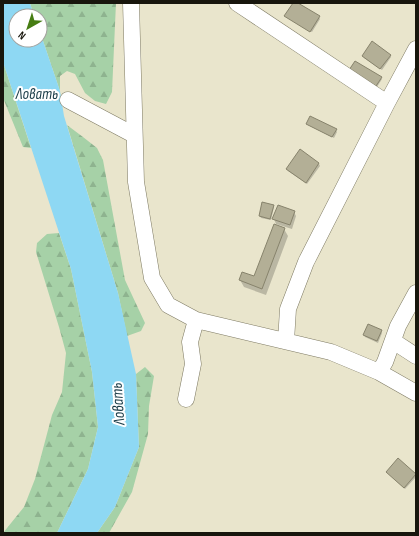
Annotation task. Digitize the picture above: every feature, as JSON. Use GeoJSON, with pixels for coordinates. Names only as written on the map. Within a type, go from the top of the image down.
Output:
{"type":"FeatureCollection","features":[{"type":"Feature","properties":{"kind":"street"},"geometry":{"type":"LineString","coordinates":[[131,3],[136,182],[152,278],[168,305],[196,320],[331,352],[379,372],[416,393]]}},
{"type":"Feature","properties":{"kind":"street"},"geometry":{"type":"LineString","coordinates":[[237,3],[387,103]]}},
{"type":"Feature","properties":{"kind":"street"},"geometry":{"type":"LineString","coordinates":[[286,342],[288,309],[306,262],[416,49]]}},
{"type":"Feature","properties":{"kind":"street"},"geometry":{"type":"LineString","coordinates":[[68,100],[134,135]]}},
{"type":"Feature","properties":{"kind":"street"},"geometry":{"type":"LineString","coordinates":[[379,372],[386,362],[398,326],[416,293]]}},
{"type":"Feature","properties":{"kind":"street"},"geometry":{"type":"LineString","coordinates":[[186,399],[193,364],[190,342],[196,320]]}},
{"type":"Feature","properties":{"kind":"street"},"geometry":{"type":"LineString","coordinates":[[393,341],[416,356]]}},
{"type":"Feature","properties":{"kind":"green space"},"geometry":{"type":"Polygon","coordinates":[[[30,3],[116,3],[112,92],[106,104],[95,101],[85,93],[75,74],[67,71],[60,76],[60,91],[45,48],[48,48],[48,8],[32,8],[30,3]]]}},
{"type":"Feature","properties":{"kind":"green space"},"geometry":{"type":"Polygon","coordinates":[[[3,62],[31,148],[23,147],[3,98],[3,62]]]}},
{"type":"Feature","properties":{"kind":"green space"},"geometry":{"type":"Polygon","coordinates":[[[67,125],[97,148],[103,160],[125,280],[145,323],[141,331],[127,336],[118,293],[67,125]]]}},
{"type":"Feature","properties":{"kind":"green space"},"geometry":{"type":"Polygon","coordinates":[[[59,233],[71,269],[92,372],[98,427],[88,469],[57,533],[3,533],[24,507],[35,479],[52,415],[62,392],[66,353],[36,252],[37,243],[47,234],[59,233]]]}},
{"type":"Feature","properties":{"kind":"green space"},"geometry":{"type":"Polygon","coordinates":[[[145,367],[154,376],[149,406],[148,434],[132,492],[109,533],[97,533],[115,507],[139,447],[136,374],[145,367]]]}},
{"type":"Feature","properties":{"kind":"water","name":"Ловать"},"geometry":{"type":"Polygon","coordinates":[[[3,3],[30,3],[32,8],[8,8],[8,48],[45,48],[60,91],[64,116],[118,293],[136,374],[139,447],[115,507],[97,533],[57,533],[88,469],[98,427],[92,372],[71,269],[3,62],[3,3]]]}},
{"type":"Feature","properties":{"kind":"building"},"geometry":{"type":"Polygon","coordinates":[[[293,3],[298,3],[320,16],[310,32],[284,16],[293,3]]]}},
{"type":"Feature","properties":{"kind":"building"},"geometry":{"type":"Polygon","coordinates":[[[372,41],[391,55],[380,69],[362,56],[372,41]]]}},
{"type":"Feature","properties":{"kind":"building"},"geometry":{"type":"Polygon","coordinates":[[[355,61],[382,77],[376,86],[349,70],[355,61]]]}},
{"type":"Feature","properties":{"kind":"building"},"geometry":{"type":"Polygon","coordinates":[[[310,116],[337,129],[332,137],[306,124],[310,116]]]}},
{"type":"Feature","properties":{"kind":"building"},"geometry":{"type":"Polygon","coordinates":[[[300,149],[319,163],[306,183],[286,169],[300,149]]]}},
{"type":"Feature","properties":{"kind":"building"},"geometry":{"type":"Polygon","coordinates":[[[262,202],[274,205],[270,219],[259,216],[262,202]]]}},
{"type":"Feature","properties":{"kind":"building"},"geometry":{"type":"Polygon","coordinates":[[[278,205],[295,211],[290,225],[272,219],[278,205]]]}},
{"type":"Feature","properties":{"kind":"building"},"geometry":{"type":"Polygon","coordinates":[[[274,224],[285,228],[262,289],[239,280],[242,272],[254,276],[274,224]]]}},
{"type":"Feature","properties":{"kind":"building"},"geometry":{"type":"Polygon","coordinates":[[[368,324],[382,330],[377,341],[363,335],[368,324]]]}},
{"type":"Feature","properties":{"kind":"building"},"geometry":{"type":"Polygon","coordinates":[[[398,458],[416,474],[404,488],[386,472],[398,458]]]}}]}
